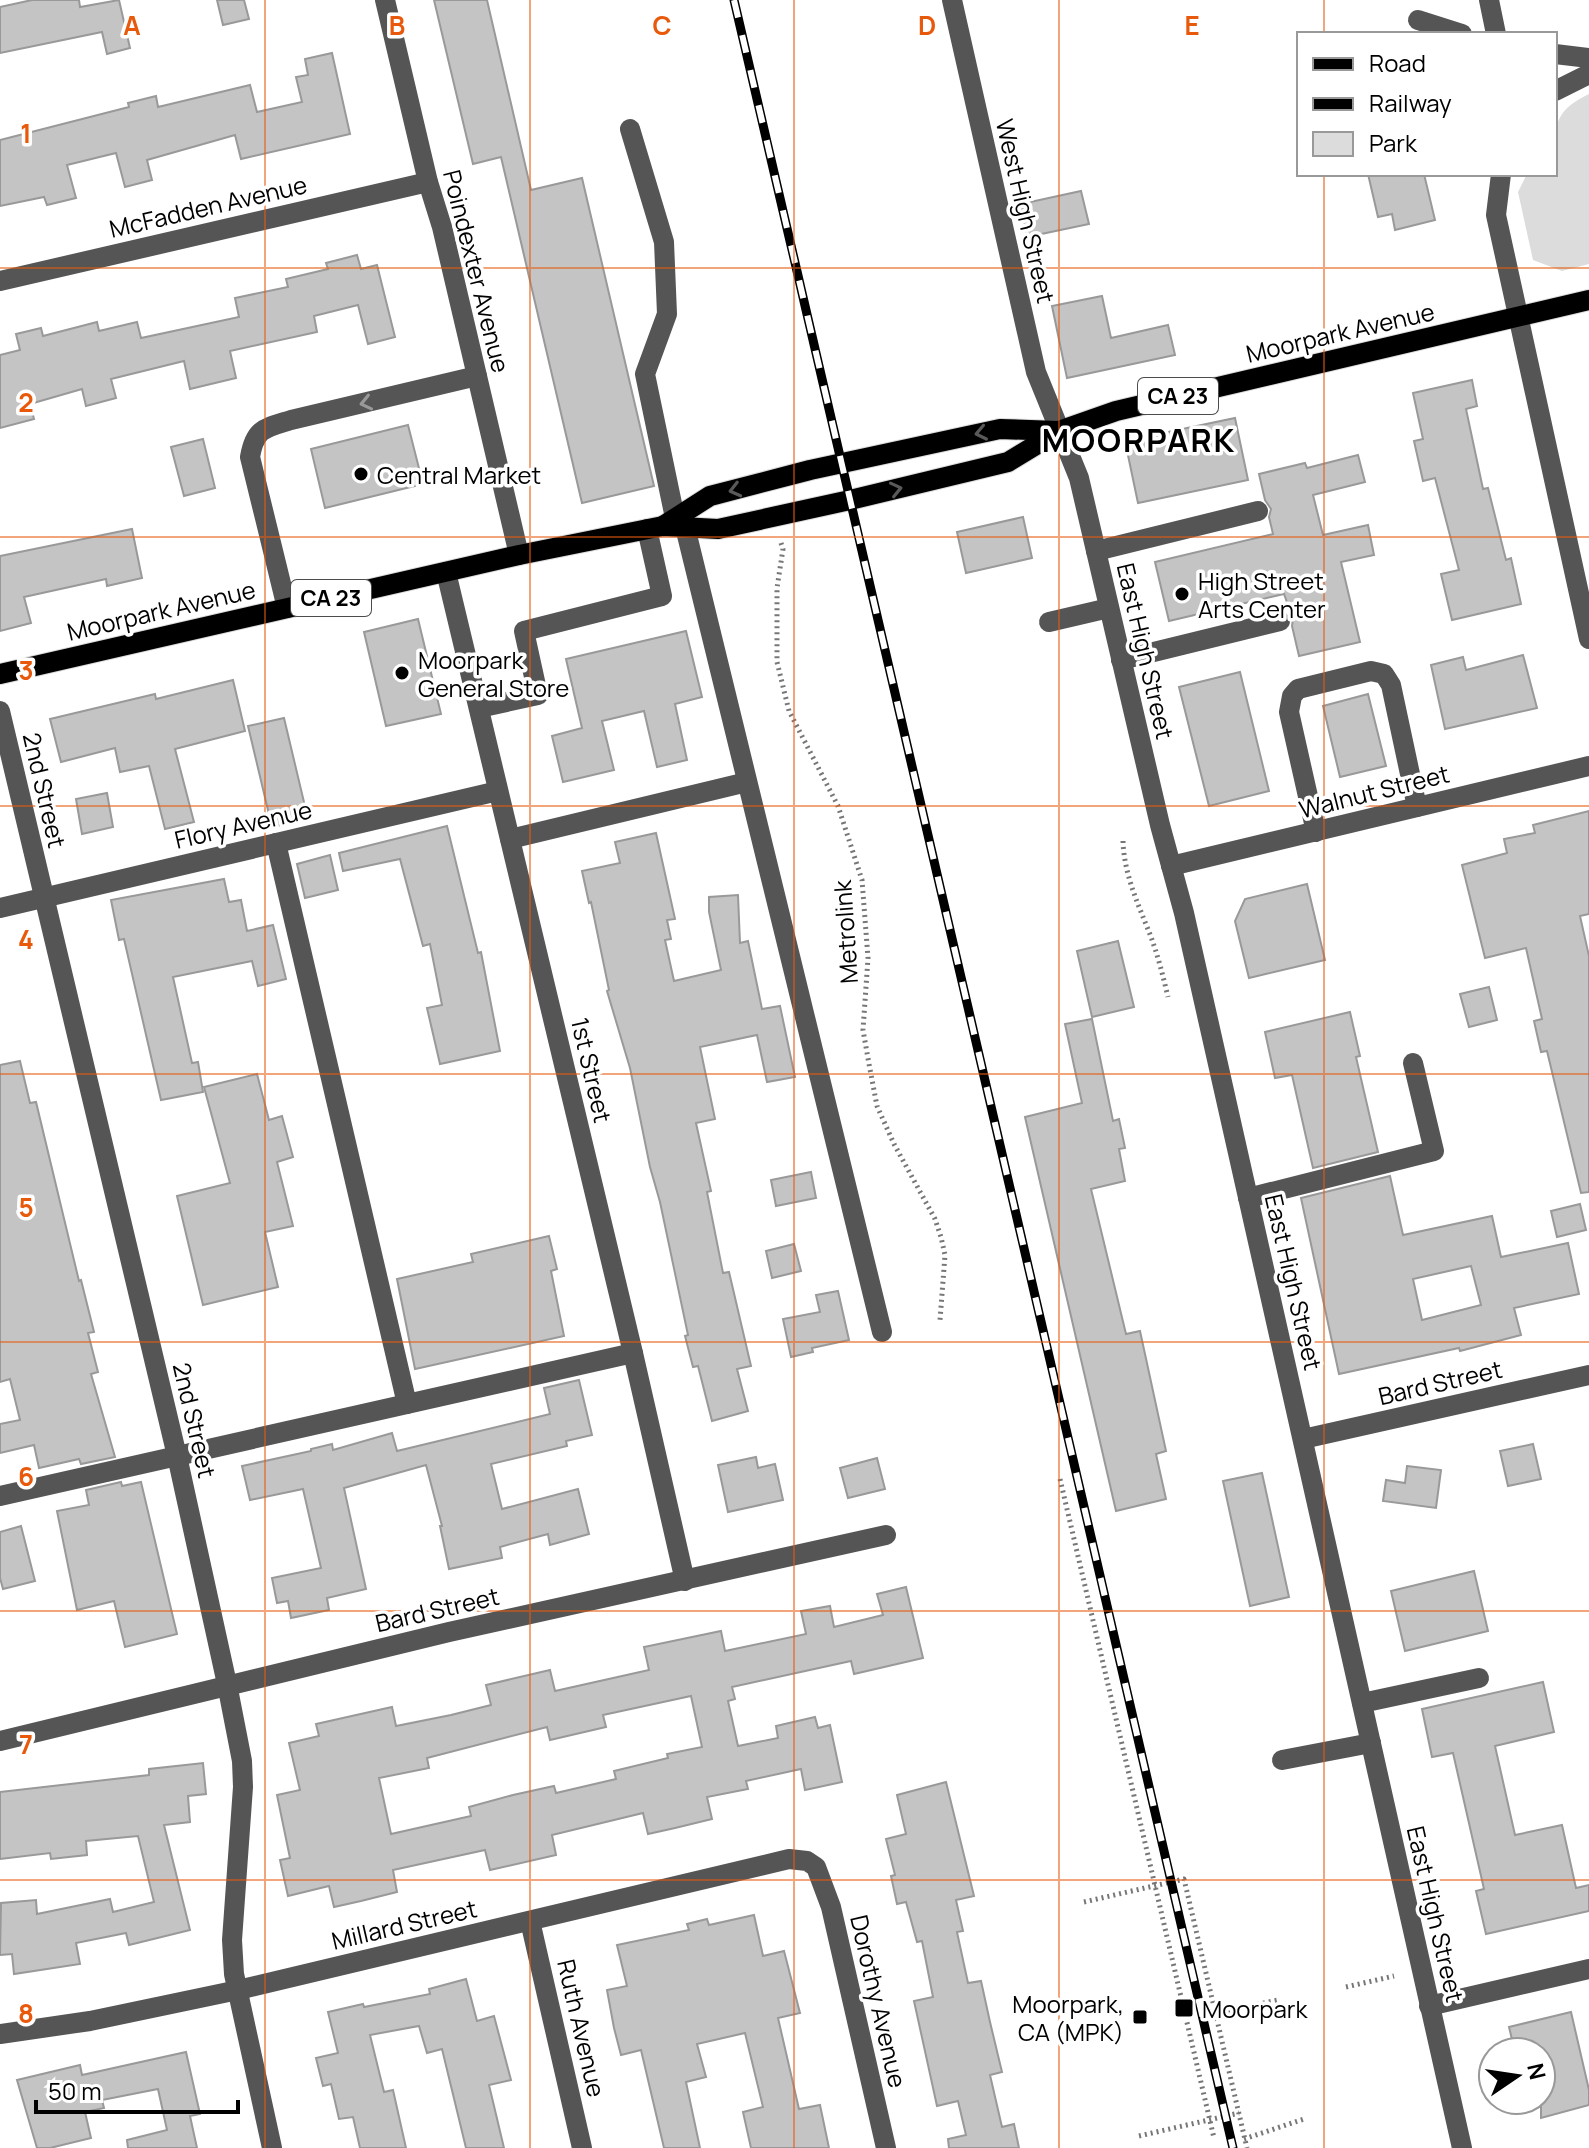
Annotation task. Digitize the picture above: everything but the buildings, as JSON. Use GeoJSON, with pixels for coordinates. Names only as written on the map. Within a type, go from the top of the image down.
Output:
{"type":"FeatureCollection","features":[{"type":"Feature","properties":{"kind":"main road","name":"Moorpark Avenue"},"geometry":{"type":"LineString","coordinates":[[0,674],[519,555],[667,525],[718,529],[1008,462],[1059,431],[1116,411],[1589,300]]}},
{"type":"Feature","properties":{"kind":"main road","name":"Moorpark Avenue"},"geometry":{"type":"LineString","coordinates":[[667,525],[710,496],[826,467],[1000,429],[1059,431]]}},
{"type":"Feature","properties":{"kind":"street","name":"Poindexter Avenue"},"geometry":{"type":"LineString","coordinates":[[385,0],[519,555]]}},
{"type":"Feature","properties":{"kind":"street","name":"West High Street"},"geometry":{"type":"LineString","coordinates":[[952,0],[1036,372],[1059,431]]}},
{"type":"Feature","properties":{"kind":"street"},"geometry":{"type":"LineString","coordinates":[[1489,0],[1496,32]]}},
{"type":"Feature","properties":{"kind":"street"},"geometry":{"type":"LineString","coordinates":[[1418,20],[1456,32]]}},
{"type":"Feature","properties":{"kind":"street"},"geometry":{"type":"LineString","coordinates":[[1557,54],[1589,58]]}},
{"type":"Feature","properties":{"kind":"street"},"geometry":{"type":"LineString","coordinates":[[1557,90],[1589,74]]}},
{"type":"Feature","properties":{"kind":"street"},"geometry":{"type":"LineString","coordinates":[[630,129],[664,242],[667,314],[645,374],[667,525],[747,782],[882,1332]]}},
{"type":"Feature","properties":{"kind":"street"},"geometry":{"type":"LineString","coordinates":[[1501,176],[1496,215],[1589,639]]}},
{"type":"Feature","properties":{"kind":"street","name":"McFadden Avenue"},"geometry":{"type":"LineString","coordinates":[[0,281],[428,182]]}},
{"type":"Feature","properties":{"kind":"street"},"geometry":{"type":"LineString","coordinates":[[287,608],[250,457],[253,439],[264,429],[291,420],[477,376]]}},
{"type":"Feature","properties":{"kind":"street","name":"East High Street"},"geometry":{"type":"LineString","coordinates":[[1059,431],[1079,478],[1184,913],[1462,2148]]}},
{"type":"Feature","properties":{"kind":"street"},"geometry":{"type":"LineString","coordinates":[[1096,551],[1258,511]]}},
{"type":"Feature","properties":{"kind":"street"},"geometry":{"type":"LineString","coordinates":[[479,708],[538,695],[524,631],[662,596],[667,525]]}},
{"type":"Feature","properties":{"kind":"street","name":"1st Street"},"geometry":{"type":"LineString","coordinates":[[446,572],[685,1581]]}},
{"type":"Feature","properties":{"kind":"street"},"geometry":{"type":"LineString","coordinates":[[1049,622],[1109,608]]}},
{"type":"Feature","properties":{"kind":"street"},"geometry":{"type":"LineString","coordinates":[[1121,660],[1280,621]]}},
{"type":"Feature","properties":{"kind":"street"},"geometry":{"type":"LineString","coordinates":[[1316,832],[1289,712],[1292,696],[1298,689],[1371,671],[1384,674],[1391,685],[1417,807]]}},
{"type":"Feature","properties":{"kind":"street","name":"2nd Street"},"geometry":{"type":"LineString","coordinates":[[0,711],[177,1456],[242,1761],[243,1787],[232,1940],[238,1990],[272,2148]]}},
{"type":"Feature","properties":{"kind":"street","name":"Walnut Street"},"geometry":{"type":"LineString","coordinates":[[1171,866],[1589,766]]}},
{"type":"Feature","properties":{"kind":"street"},"geometry":{"type":"LineString","coordinates":[[510,839],[747,782]]}},
{"type":"Feature","properties":{"kind":"street","name":"Flory Avenue"},"geometry":{"type":"LineString","coordinates":[[0,908],[498,791]]}},
{"type":"Feature","properties":{"kind":"street"},"geometry":{"type":"LineString","coordinates":[[276,843],[407,1404]]}},
{"type":"Feature","properties":{"kind":"street"},"geometry":{"type":"LineString","coordinates":[[1248,1198],[1434,1151],[1413,1063]]}},
{"type":"Feature","properties":{"kind":"street"},"geometry":{"type":"LineString","coordinates":[[0,1496],[633,1353]]}},
{"type":"Feature","properties":{"kind":"street","name":"Bard Street"},"geometry":{"type":"LineString","coordinates":[[1303,1439],[1589,1375]]}},
{"type":"Feature","properties":{"kind":"street","name":"Bard Street"},"geometry":{"type":"LineString","coordinates":[[0,1741],[227,1684],[886,1535]]}},
{"type":"Feature","properties":{"kind":"street"},"geometry":{"type":"LineString","coordinates":[[1362,1703],[1479,1678]]}},
{"type":"Feature","properties":{"kind":"street"},"geometry":{"type":"LineString","coordinates":[[1282,1760],[1371,1743]]}},
{"type":"Feature","properties":{"kind":"street","name":"Millard Street"},"geometry":{"type":"LineString","coordinates":[[0,2034],[90,2021],[238,1990],[789,1859],[807,1861],[816,1867]]}},
{"type":"Feature","properties":{"kind":"street","name":"Dorothy Avenue"},"geometry":{"type":"LineString","coordinates":[[816,1867],[831,1907],[886,2148]]}},
{"type":"Feature","properties":{"kind":"street","name":"Ruth Avenue"},"geometry":{"type":"LineString","coordinates":[[530,1921],[582,2148]]}},
{"type":"Feature","properties":{"kind":"street"},"geometry":{"type":"LineString","coordinates":[[1429,2006],[1589,1969]]}},
{"type":"Feature","properties":{"kind":"path","name":"Metrolink"},"geometry":{"type":"LineString","coordinates":[[781,543],[783,549],[777,588],[777,662],[789,711],[838,806],[862,880],[868,958],[863,1030],[869,1064],[877,1106],[935,1219],[941,1237],[945,1255],[940,1320]]}},
{"type":"Feature","properties":{"kind":"path"},"geometry":{"type":"LineString","coordinates":[[1123,841],[1127,870],[1158,955],[1168,997]]}},
{"type":"Feature","properties":{"kind":"path"},"geometry":{"type":"LineString","coordinates":[[1060,1479],[1214,2138]]}},
{"type":"Feature","properties":{"kind":"path"},"geometry":{"type":"LineString","coordinates":[[1084,1902],[1184,1879],[1247,2148]]}},
{"type":"Feature","properties":{"kind":"path"},"geometry":{"type":"LineString","coordinates":[[1346,1987],[1394,1976]]}},
{"type":"Feature","properties":{"kind":"path"},"geometry":{"type":"LineString","coordinates":[[1216,2013],[1278,2000]]}},
{"type":"Feature","properties":{"kind":"path"},"geometry":{"type":"LineString","coordinates":[[1139,2136],[1239,2113]]}},
{"type":"Feature","properties":{"kind":"path"},"geometry":{"type":"LineString","coordinates":[[1244,2139],[1304,2119]]}},
{"type":"Feature","properties":{"kind":"green space"},"geometry":{"type":"Polygon","coordinates":[[[1589,94],[1589,264],[1562,271],[1533,260],[1518,192],[1526,176],[1557,176],[1557,126],[1566,109],[1589,94]]]}},
{"type":"Feature","properties":{"kind":"railway"},"geometry":{"type":"LineString","coordinates":[[734,0],[1233,2148]]}},
{"type":"Feature","properties":{"kind":"place","name":"Central Market"},"geometry":{"type":"Point","coordinates":[361,474]}},
{"type":"Feature","properties":{"kind":"place","name":"High Street Arts Center"},"geometry":{"type":"Point","coordinates":[1182,594]}},
{"type":"Feature","properties":{"kind":"place","name":"Moorpark General Store"},"geometry":{"type":"Point","coordinates":[402,673]}},
{"type":"Feature","properties":{"kind":"place","name":"Moorpark"},"geometry":{"type":"Point","coordinates":[1184,2008]}},
{"type":"Feature","properties":{"kind":"place","name":"Moorpark, CA (MPK)"},"geometry":{"type":"Point","coordinates":[1140,2017]}},
{"type":"Feature","properties":{"kind":"district","name":"MOORPARK"},"geometry":{"type":"Point","coordinates":[1139,440]}}]}
